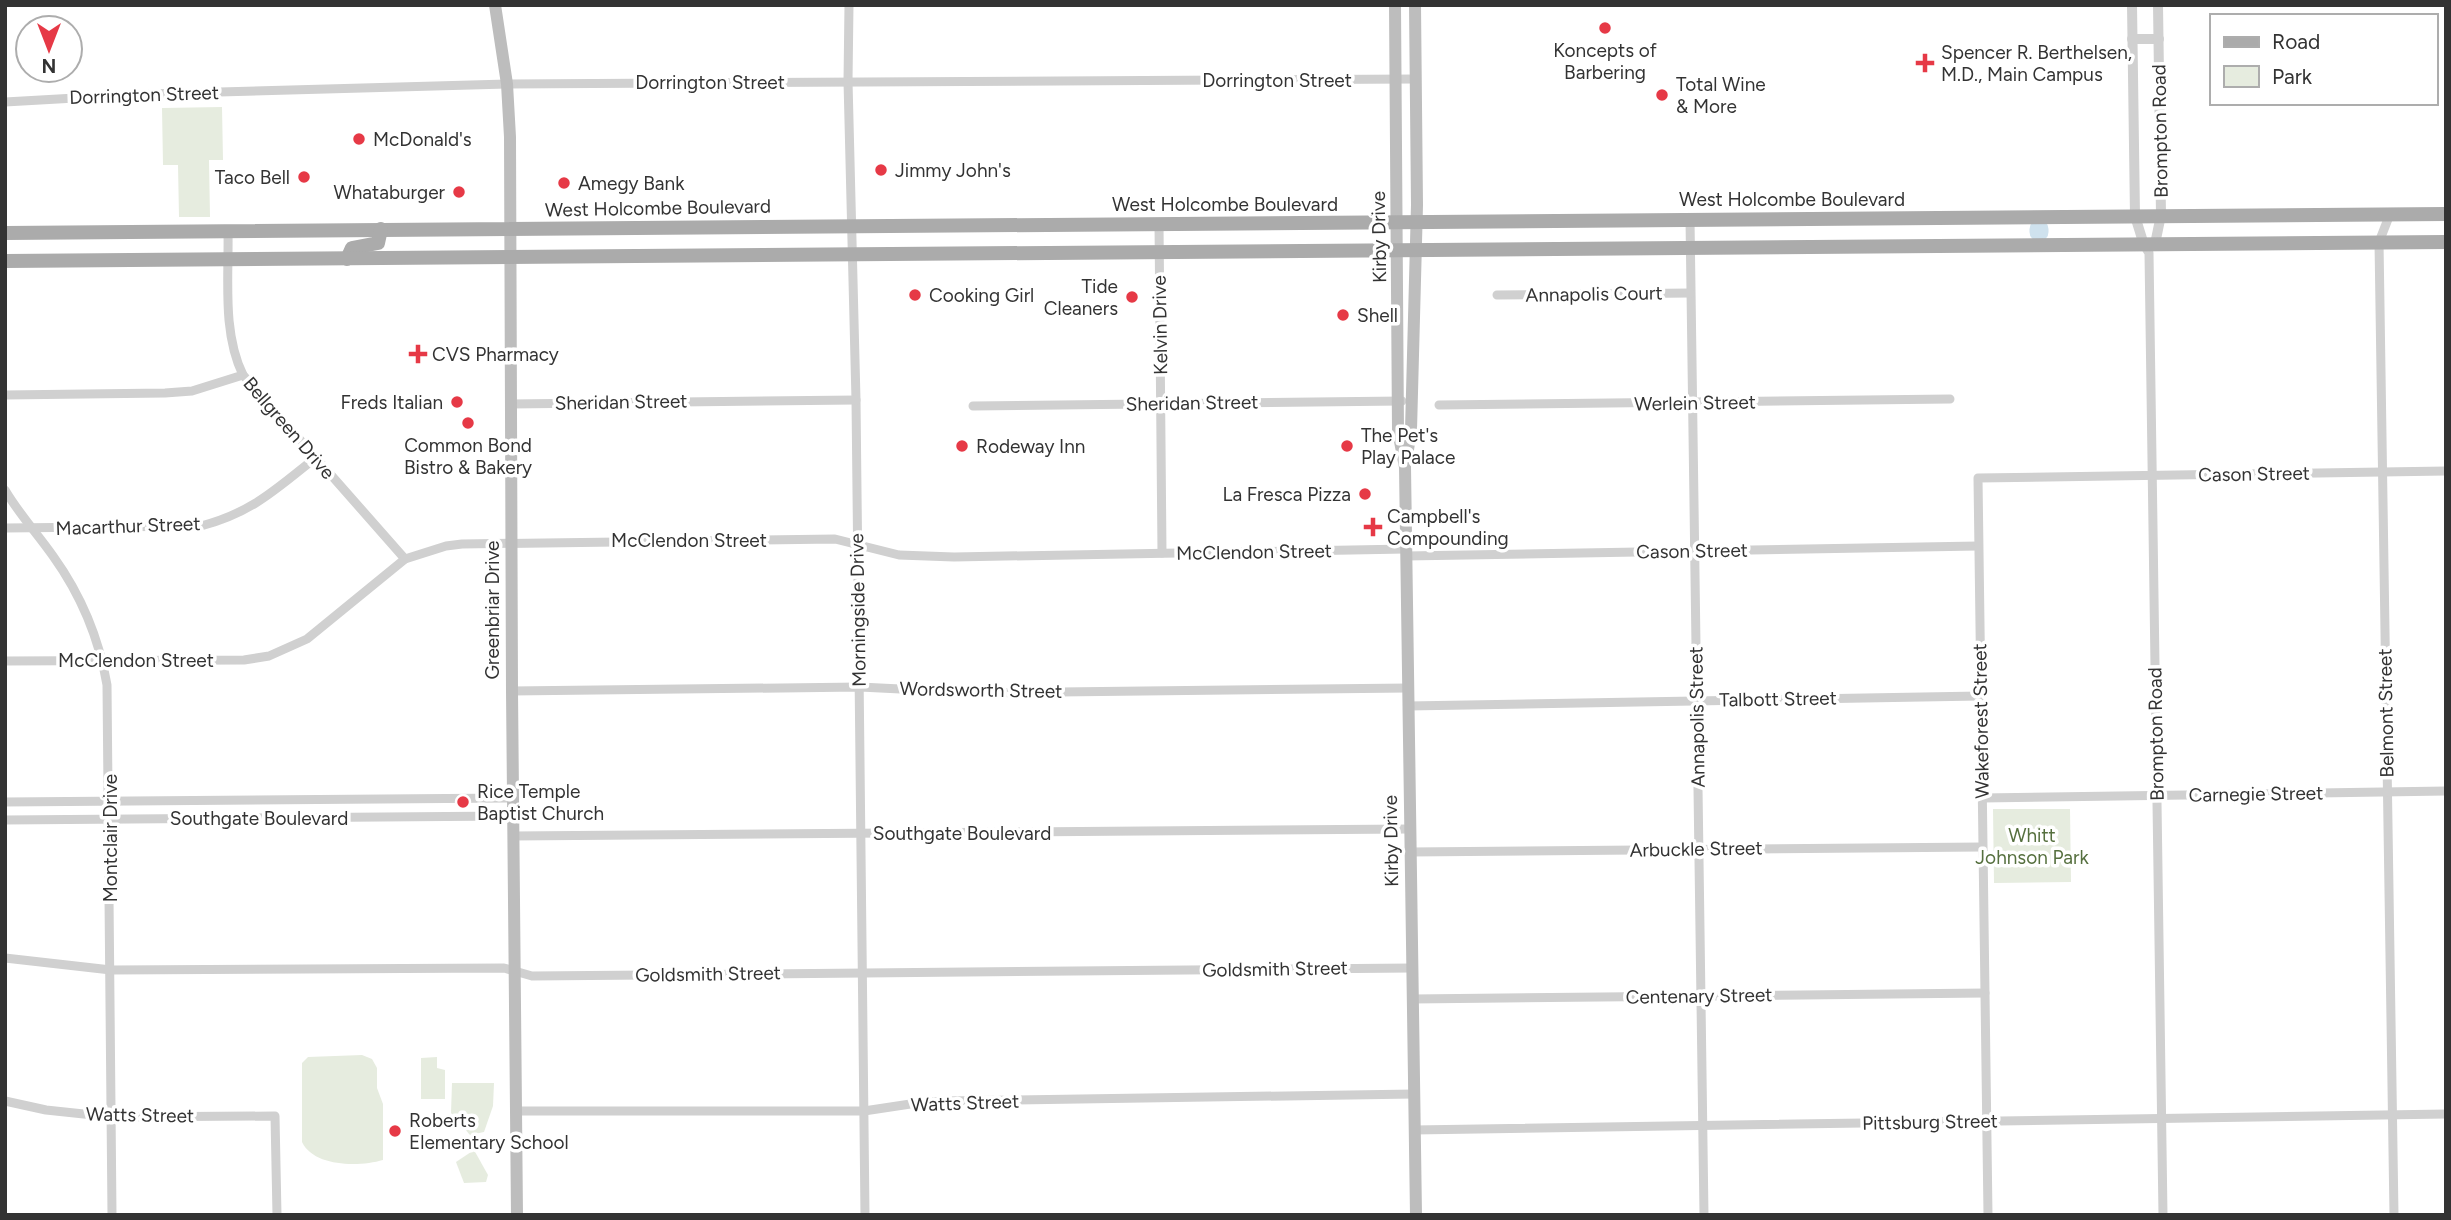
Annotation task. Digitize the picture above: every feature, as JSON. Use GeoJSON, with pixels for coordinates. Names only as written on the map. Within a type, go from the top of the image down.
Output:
{"type":"FeatureCollection","features":[{"type":"Feature","properties":{"kind":"main road","name":"Greenbriar Drive"},"geometry":{"type":"LineString","coordinates":[[495,5],[508,84],[517,1215]]}},
{"type":"Feature","properties":{"kind":"main road","name":"Kirby Drive"},"geometry":{"type":"LineString","coordinates":[[1395,5],[1399,251],[1398,431],[1405,467]]}},
{"type":"Feature","properties":{"kind":"main road","name":"Kirby Drive"},"geometry":{"type":"LineString","coordinates":[[1415,5],[1416,222],[1411,430],[1405,467],[1416,1215]]}},
{"type":"Feature","properties":{"kind":"main road","name":"West Holcombe Boulevard"},"geometry":{"type":"LineString","coordinates":[[5,233],[2446,214]]}},
{"type":"Feature","properties":{"kind":"main road"},"geometry":{"type":"LineString","coordinates":[[347,259],[352,247],[378,243],[381,229]]}},
{"type":"Feature","properties":{"kind":"main road"},"geometry":{"type":"LineString","coordinates":[[5,261],[1690,247],[2149,247],[2446,242]]}},
{"type":"Feature","properties":{"kind":"street","name":"Morningside Drive"},"geometry":{"type":"LineString","coordinates":[[849,5],[848,81],[856,400],[864,973],[865,1215]]}},
{"type":"Feature","properties":{"kind":"street","name":"Brompton Road"},"geometry":{"type":"LineString","coordinates":[[2132,5],[2135,216],[2149,247]]}},
{"type":"Feature","properties":{"kind":"street","name":"Brompton Road"},"geometry":{"type":"LineString","coordinates":[[2158,5],[2161,215],[2149,247],[2163,1215]]}},
{"type":"Feature","properties":{"kind":"street"},"geometry":{"type":"LineString","coordinates":[[2132,39],[2158,39]]}},
{"type":"Feature","properties":{"kind":"street","name":"Dorrington Street"},"geometry":{"type":"LineString","coordinates":[[5,102],[146,94],[508,84],[1416,79]]}},
{"type":"Feature","properties":{"kind":"street","name":"Belmont Street"},"geometry":{"type":"LineString","coordinates":[[2390,214],[2379,242],[2394,1215]]}},
{"type":"Feature","properties":{"kind":"street","name":"Annapolis Street"},"geometry":{"type":"LineString","coordinates":[[1690,219],[1704,1215]]}},
{"type":"Feature","properties":{"kind":"street","name":"Kelvin Drive"},"geometry":{"type":"LineString","coordinates":[[1159,223],[1163,553]]}},
{"type":"Feature","properties":{"kind":"street","name":"Bellgreen Drive"},"geometry":{"type":"LineString","coordinates":[[229,231],[231,338],[235,359],[243,375],[405,559]]}},
{"type":"Feature","properties":{"kind":"street","name":"Annapolis Court"},"geometry":{"type":"LineString","coordinates":[[1497,295],[1690,293]]}},
{"type":"Feature","properties":{"kind":"street"},"geometry":{"type":"LineString","coordinates":[[5,395],[192,391],[243,375]]}},
{"type":"Feature","properties":{"kind":"street","name":"Werlein Street"},"geometry":{"type":"LineString","coordinates":[[1439,405],[1950,399]]}},
{"type":"Feature","properties":{"kind":"street","name":"Sheridan Street"},"geometry":{"type":"LineString","coordinates":[[511,404],[856,400]]}},
{"type":"Feature","properties":{"kind":"street","name":"Sheridan Street"},"geometry":{"type":"LineString","coordinates":[[973,406],[1412,401]]}},
{"type":"Feature","properties":{"kind":"street","name":"Macarthur Street"},"geometry":{"type":"LineString","coordinates":[[5,528],[201,526],[229,518],[260,503],[314,458]]}},
{"type":"Feature","properties":{"kind":"street","name":"Cason Street"},"geometry":{"type":"LineString","coordinates":[[1978,478],[2446,471]]}},
{"type":"Feature","properties":{"kind":"street","name":"Wakeforest Street"},"geometry":{"type":"LineString","coordinates":[[1978,478],[1988,1215]]}},
{"type":"Feature","properties":{"kind":"street","name":"Montclair Drive"},"geometry":{"type":"LineString","coordinates":[[5,489],[74,590],[97,640],[103,661],[108,705],[110,801],[112,1215]]}},
{"type":"Feature","properties":{"kind":"street","name":"McClendon Street"},"geometry":{"type":"LineString","coordinates":[[5,661],[244,660],[269,656],[307,639],[405,559],[446,546],[511,541],[835,539],[899,555],[923,556],[1406,552]]}},
{"type":"Feature","properties":{"kind":"street","name":"Cason Street"},"geometry":{"type":"LineString","coordinates":[[1406,552],[1978,546]]}},
{"type":"Feature","properties":{"kind":"street","name":"Wordsworth Street"},"geometry":{"type":"LineString","coordinates":[[512,691],[860,687],[981,693],[1408,688]]}},
{"type":"Feature","properties":{"kind":"street","name":"Talbott Street"},"geometry":{"type":"LineString","coordinates":[[1408,706],[1980,696]]}},
{"type":"Feature","properties":{"kind":"street","name":"Carnegie Street"},"geometry":{"type":"LineString","coordinates":[[1982,798],[2446,791]]}},
{"type":"Feature","properties":{"kind":"street","name":"Southgate Boulevard"},"geometry":{"type":"LineString","coordinates":[[5,802],[513,798]]}},
{"type":"Feature","properties":{"kind":"street","name":"Southgate Boulevard"},"geometry":{"type":"LineString","coordinates":[[5,820],[513,817]]}},
{"type":"Feature","properties":{"kind":"street","name":"Southgate Boulevard"},"geometry":{"type":"LineString","coordinates":[[513,836],[1410,830]]}},
{"type":"Feature","properties":{"kind":"street","name":"Arbuckle Street"},"geometry":{"type":"LineString","coordinates":[[1410,852],[1982,846]]}},
{"type":"Feature","properties":{"kind":"street","name":"Goldsmith Street"},"geometry":{"type":"LineString","coordinates":[[5,958],[111,970],[504,968],[532,976],[1412,968]]}},
{"type":"Feature","properties":{"kind":"street","name":"Centenary Street"},"geometry":{"type":"LineString","coordinates":[[1413,999],[1985,993]]}},
{"type":"Feature","properties":{"kind":"street","name":"Watts Street"},"geometry":{"type":"LineString","coordinates":[[516,1111],[864,1111],[944,1101],[1414,1094]]}},
{"type":"Feature","properties":{"kind":"street","name":"Watts Street"},"geometry":{"type":"LineString","coordinates":[[5,1101],[46,1110],[112,1117],[275,1115],[277,1215]]}},
{"type":"Feature","properties":{"kind":"street","name":"Pittsburg Street"},"geometry":{"type":"LineString","coordinates":[[1414,1130],[2446,1114]]}},
{"type":"Feature","properties":{"kind":"green space"},"geometry":{"type":"Polygon","coordinates":[[[222,107],[223,160],[209,160],[210,217],[179,217],[178,165],[163,165],[162,108],[222,107]]]}},
{"type":"Feature","properties":{"kind":"green space","name":"Whitt Johnson Park"},"geometry":{"type":"Polygon","coordinates":[[[1993,809],[2070,809],[2071,882],[1994,883],[1993,809]]]}},
{"type":"Feature","properties":{"kind":"green space"},"geometry":{"type":"Polygon","coordinates":[[[362,1055],[372,1059],[377,1068],[377,1088],[383,1104],[383,1160],[362,1164],[327,1161],[308,1150],[302,1142],[302,1063],[308,1057],[362,1055]]]}},
{"type":"Feature","properties":{"kind":"green space"},"geometry":{"type":"Polygon","coordinates":[[[437,1057],[437,1068],[445,1070],[445,1099],[421,1099],[421,1058],[437,1057]]]}},
{"type":"Feature","properties":{"kind":"green space"},"geometry":{"type":"Polygon","coordinates":[[[452,1083],[494,1083],[493,1106],[484,1132],[470,1135],[451,1113],[452,1083]]]}},
{"type":"Feature","properties":{"kind":"green space"},"geometry":{"type":"Polygon","coordinates":[[[474,1150],[488,1175],[486,1182],[464,1183],[456,1162],[474,1150]]]}},
{"type":"Feature","properties":{"kind":"place","name":"Koncepts of Barbering"},"geometry":{"type":"Point","coordinates":[1605,28]}},
{"type":"Feature","properties":{"kind":"place","name":"Spencer R. Berthelsen, M.D., Main Campus"},"geometry":{"type":"Point","coordinates":[1925,63]}},
{"type":"Feature","properties":{"kind":"place","name":"Total Wine & More"},"geometry":{"type":"Point","coordinates":[1662,95]}},
{"type":"Feature","properties":{"kind":"place","name":"McDonald's"},"geometry":{"type":"Point","coordinates":[359,139]}},
{"type":"Feature","properties":{"kind":"place","name":"Jimmy John's"},"geometry":{"type":"Point","coordinates":[881,170]}},
{"type":"Feature","properties":{"kind":"place","name":"Taco Bell"},"geometry":{"type":"Point","coordinates":[304,177]}},
{"type":"Feature","properties":{"kind":"place","name":"Amegy Bank"},"geometry":{"type":"Point","coordinates":[564,183]}},
{"type":"Feature","properties":{"kind":"place","name":"Whataburger"},"geometry":{"type":"Point","coordinates":[459,192]}},
{"type":"Feature","properties":{"kind":"place","name":"Cooking Girl"},"geometry":{"type":"Point","coordinates":[915,295]}},
{"type":"Feature","properties":{"kind":"place","name":"Tide Cleaners"},"geometry":{"type":"Point","coordinates":[1132,297]}},
{"type":"Feature","properties":{"kind":"place","name":"Shell"},"geometry":{"type":"Point","coordinates":[1343,315]}},
{"type":"Feature","properties":{"kind":"place","name":"CVS Pharmacy"},"geometry":{"type":"Point","coordinates":[418,354]}},
{"type":"Feature","properties":{"kind":"place","name":"Freds Italian"},"geometry":{"type":"Point","coordinates":[457,402]}},
{"type":"Feature","properties":{"kind":"place","name":"Common Bond Bistro & Bakery"},"geometry":{"type":"Point","coordinates":[468,423]}},
{"type":"Feature","properties":{"kind":"place","name":"Rodeway Inn"},"geometry":{"type":"Point","coordinates":[962,446]}},
{"type":"Feature","properties":{"kind":"place","name":"The Pet's Play Palace"},"geometry":{"type":"Point","coordinates":[1347,446]}},
{"type":"Feature","properties":{"kind":"place","name":"La Fresca Pizza"},"geometry":{"type":"Point","coordinates":[1365,494]}},
{"type":"Feature","properties":{"kind":"place","name":"Campbell's Compounding"},"geometry":{"type":"Point","coordinates":[1373,527]}},
{"type":"Feature","properties":{"kind":"place","name":"Rice Temple Baptist Church"},"geometry":{"type":"Point","coordinates":[463,802]}},
{"type":"Feature","properties":{"kind":"place","name":"Roberts Elementary School"},"geometry":{"type":"Point","coordinates":[395,1131]}}]}
